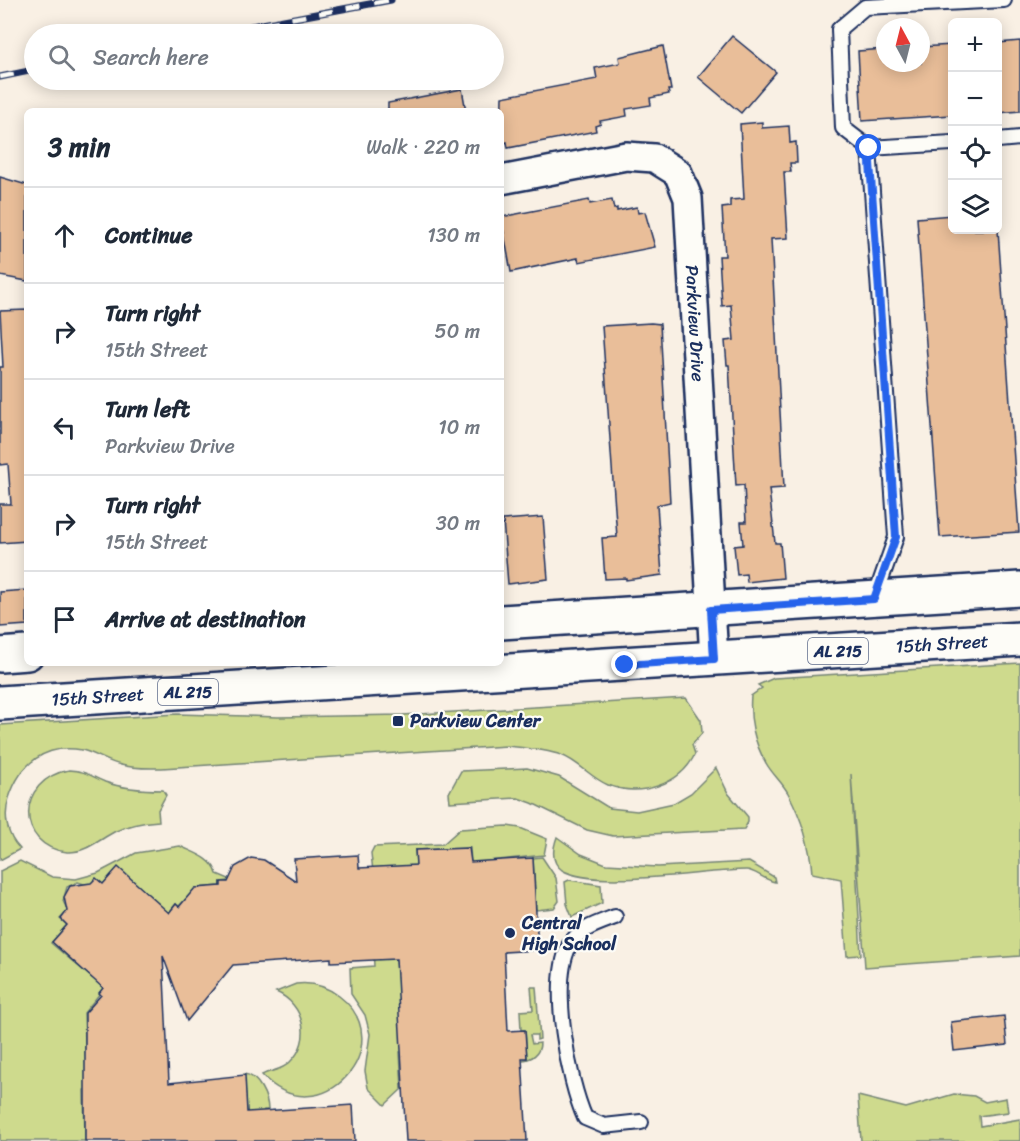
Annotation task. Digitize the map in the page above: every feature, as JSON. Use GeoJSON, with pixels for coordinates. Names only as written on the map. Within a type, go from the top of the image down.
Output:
{"type":"FeatureCollection","features":[{"type":"Feature","properties":{"kind":"main road"},"geometry":{"type":"LineString","coordinates":[[504,622],[1020,589]]}},
{"type":"Feature","properties":{"kind":"main road","name":"15th Street"},"geometry":{"type":"LineString","coordinates":[[0,703],[1020,639]]}},
{"type":"Feature","properties":{"kind":"main road"},"geometry":{"type":"LineString","coordinates":[[0,655],[24,653]]}},
{"type":"Feature","properties":{"kind":"street","name":"Parkview Drive"},"geometry":{"type":"LineString","coordinates":[[504,179],[626,156],[654,158],[678,172],[688,198],[714,659]]}},
{"type":"Feature","properties":{"kind":"lane"},"geometry":{"type":"LineString","coordinates":[[948,142],[869,148],[843,128],[839,28],[865,7],[1004,0]]}},
{"type":"Feature","properties":{"kind":"lane"},"geometry":{"type":"LineString","coordinates":[[1002,140],[1020,138]]}},
{"type":"Feature","properties":{"kind":"lane"},"geometry":{"type":"LineString","coordinates":[[869,148],[896,537],[874,599]]}},
{"type":"Feature","properties":{"kind":"lane"},"geometry":{"type":"LineString","coordinates":[[615,916],[590,926],[570,944],[563,963],[563,1021],[570,1078],[585,1118],[604,1126],[641,1122]]}},
{"type":"Feature","properties":{"kind":"green space"},"geometry":{"type":"Polygon","coordinates":[[[1020,663],[1020,956],[865,967],[851,774],[861,955],[847,956],[841,879],[812,873],[807,842],[797,812],[783,785],[768,767],[755,739],[751,696],[762,688],[758,685],[774,678],[1020,663]]]}},
{"type":"Feature","properties":{"kind":"green space"},"geometry":{"type":"Polygon","coordinates":[[[686,698],[701,720],[702,733],[692,745],[695,754],[688,765],[669,781],[658,786],[633,790],[608,785],[573,761],[555,753],[507,746],[162,768],[136,768],[111,762],[82,750],[57,750],[46,753],[27,766],[14,786],[7,805],[6,819],[9,832],[20,849],[0,860],[0,725],[177,714],[278,717],[403,715],[686,698]]]}},
{"type":"Feature","properties":{"kind":"green space"},"geometry":{"type":"Polygon","coordinates":[[[527,768],[559,777],[609,808],[637,811],[674,803],[691,793],[716,768],[728,793],[748,817],[748,822],[744,829],[613,836],[587,830],[518,798],[450,802],[449,793],[461,771],[527,768]]]}},
{"type":"Feature","properties":{"kind":"green space"},"geometry":{"type":"Polygon","coordinates":[[[69,770],[119,786],[163,790],[166,795],[158,810],[159,821],[125,827],[74,852],[50,847],[38,838],[31,826],[29,813],[31,799],[39,786],[51,776],[69,770]]]}},
{"type":"Feature","properties":{"kind":"green space"},"geometry":{"type":"Polygon","coordinates":[[[507,826],[520,828],[547,839],[544,855],[471,863],[470,848],[415,850],[416,865],[373,872],[371,853],[374,847],[443,844],[460,829],[507,826]]]}},
{"type":"Feature","properties":{"kind":"green space"},"geometry":{"type":"Polygon","coordinates":[[[557,837],[581,854],[606,864],[658,867],[749,862],[774,877],[775,882],[746,870],[624,879],[578,876],[558,867],[554,859],[557,837]]]}},
{"type":"Feature","properties":{"kind":"green space"},"geometry":{"type":"Polygon","coordinates":[[[180,846],[207,860],[215,868],[217,874],[229,881],[221,882],[221,886],[196,888],[179,906],[176,904],[156,927],[144,921],[159,904],[118,868],[103,884],[90,886],[78,882],[67,887],[63,901],[68,911],[60,919],[67,925],[51,943],[92,978],[118,971],[84,1013],[86,1076],[89,1089],[84,1090],[85,1141],[0,1141],[0,871],[20,861],[52,877],[76,879],[98,873],[136,853],[180,846]]]}},
{"type":"Feature","properties":{"kind":"green space"},"geometry":{"type":"Polygon","coordinates":[[[542,857],[556,878],[559,901],[554,908],[536,910],[533,858],[542,857]]]}},
{"type":"Feature","properties":{"kind":"green space"},"geometry":{"type":"Polygon","coordinates":[[[569,880],[601,885],[602,903],[572,917],[567,904],[565,882],[569,880]]]}},
{"type":"Feature","properties":{"kind":"green space"},"geometry":{"type":"Polygon","coordinates":[[[394,932],[403,1052],[400,1052],[402,1089],[385,1105],[368,1088],[365,1071],[370,1034],[365,1015],[351,994],[350,968],[374,966],[372,933],[394,932]]]}},
{"type":"Feature","properties":{"kind":"green space"},"geometry":{"type":"Polygon","coordinates":[[[296,984],[319,986],[339,996],[356,1015],[362,1037],[358,1058],[346,1077],[329,1090],[308,1096],[285,1092],[262,1075],[287,1065],[297,1053],[301,1043],[303,1033],[299,1014],[286,998],[276,992],[296,984]]]}},
{"type":"Feature","properties":{"kind":"green space"},"geometry":{"type":"Polygon","coordinates":[[[531,987],[536,987],[540,1039],[537,1040],[537,1035],[530,1035],[532,1044],[540,1043],[540,1047],[535,1055],[523,1060],[527,1058],[525,1030],[521,1030],[520,1011],[533,1010],[531,987]]]}},
{"type":"Feature","properties":{"kind":"green space"},"geometry":{"type":"Polygon","coordinates":[[[244,1074],[254,1078],[264,1093],[268,1110],[264,1110],[264,1114],[247,1114],[244,1074]]]}},
{"type":"Feature","properties":{"kind":"green space"},"geometry":{"type":"Polygon","coordinates":[[[954,1094],[974,1096],[985,1102],[1006,1098],[1008,1112],[979,1116],[980,1126],[1020,1119],[1020,1141],[861,1141],[858,1096],[906,1108],[954,1094]]]}},
{"type":"Feature","properties":{"kind":"building"},"geometry":{"type":"Polygon","coordinates":[[[732,36],[776,72],[741,113],[698,77],[732,36]]]}},
{"type":"Feature","properties":{"kind":"building"},"geometry":{"type":"Polygon","coordinates":[[[1020,41],[1020,111],[1002,113],[1002,43],[1020,41]]]}},
{"type":"Feature","properties":{"kind":"building"},"geometry":{"type":"Polygon","coordinates":[[[948,45],[948,115],[862,121],[858,51],[876,50],[876,72],[930,72],[930,46],[948,45]]]}},
{"type":"Feature","properties":{"kind":"building"},"geometry":{"type":"Polygon","coordinates":[[[663,46],[671,90],[668,90],[669,94],[650,98],[651,105],[626,109],[627,116],[600,121],[601,124],[595,126],[596,131],[508,148],[507,142],[504,143],[502,97],[597,79],[595,68],[620,63],[619,57],[663,46]]]}},
{"type":"Feature","properties":{"kind":"building"},"geometry":{"type":"Polygon","coordinates":[[[462,90],[465,108],[388,108],[388,103],[462,90]]]}},
{"type":"Feature","properties":{"kind":"building"},"geometry":{"type":"Polygon","coordinates":[[[762,122],[762,128],[789,126],[790,143],[796,142],[797,163],[790,163],[791,172],[784,172],[788,238],[771,239],[784,488],[769,489],[775,543],[780,543],[783,578],[747,582],[746,574],[737,575],[734,546],[743,545],[741,522],[746,522],[744,485],[736,486],[729,365],[727,365],[725,341],[734,340],[731,305],[722,306],[719,256],[725,256],[722,208],[730,207],[730,200],[744,199],[740,124],[762,122]]]}},
{"type":"Feature","properties":{"kind":"building"},"geometry":{"type":"Polygon","coordinates":[[[0,177],[24,184],[24,280],[0,276],[0,177]]]}},
{"type":"Feature","properties":{"kind":"building"},"geometry":{"type":"Polygon","coordinates":[[[589,200],[590,204],[612,200],[614,209],[617,208],[617,211],[637,207],[638,213],[645,212],[655,247],[579,262],[578,258],[511,272],[504,234],[504,216],[589,200]]]}},
{"type":"Feature","properties":{"kind":"building"},"geometry":{"type":"Polygon","coordinates":[[[948,215],[948,234],[998,234],[1019,532],[940,537],[917,218],[948,215]]]}},
{"type":"Feature","properties":{"kind":"building"},"geometry":{"type":"Polygon","coordinates":[[[24,310],[24,541],[0,543],[0,504],[11,504],[8,464],[0,465],[0,367],[3,367],[0,311],[24,310]]]}},
{"type":"Feature","properties":{"kind":"building"},"geometry":{"type":"Polygon","coordinates":[[[660,324],[670,502],[657,505],[662,575],[626,580],[626,578],[605,579],[602,538],[617,537],[602,326],[660,324]]]}},
{"type":"Feature","properties":{"kind":"building"},"geometry":{"type":"Polygon","coordinates":[[[543,517],[548,579],[508,584],[504,520],[543,517]]]}},
{"type":"Feature","properties":{"kind":"building"},"geometry":{"type":"Polygon","coordinates":[[[24,590],[24,625],[0,627],[0,592],[24,590]]]}},
{"type":"Feature","properties":{"kind":"building"},"geometry":{"type":"Polygon","coordinates":[[[469,848],[471,862],[533,858],[538,950],[504,952],[508,1031],[525,1030],[527,1058],[522,1058],[527,1141],[406,1141],[396,959],[331,962],[331,958],[233,965],[187,1021],[163,956],[169,1083],[245,1075],[247,1112],[353,1105],[355,1141],[85,1141],[85,1013],[101,995],[99,993],[103,988],[52,942],[67,925],[61,919],[67,911],[64,897],[70,886],[91,883],[96,878],[103,884],[118,867],[169,913],[176,904],[179,907],[195,888],[221,886],[221,882],[228,882],[235,867],[251,858],[264,860],[296,881],[294,859],[358,855],[359,868],[416,865],[415,850],[469,848]]]}},
{"type":"Feature","properties":{"kind":"building"},"geometry":{"type":"Polygon","coordinates":[[[1004,1016],[1007,1045],[954,1051],[951,1022],[1004,1016]]]}},
{"type":"Feature","properties":{"kind":"railway"},"geometry":{"type":"LineString","coordinates":[[263,24],[391,0]]}},
{"type":"Feature","properties":{"kind":"railway"},"geometry":{"type":"LineString","coordinates":[[0,77],[24,72]]}},
{"type":"Feature","properties":{"kind":"place","name":"Parkview Center"},"geometry":{"type":"Point","coordinates":[398,721]}},
{"type":"Feature","properties":{"kind":"place","name":"Central High School"},"geometry":{"type":"Point","coordinates":[510,933]}},
{"type":"Feature","properties":{"kind":"route"},"geometry":{"type":"LineString","coordinates":[[625,665],[714,659],[711,610],[874,599],[896,537],[869,148]]}}]}
